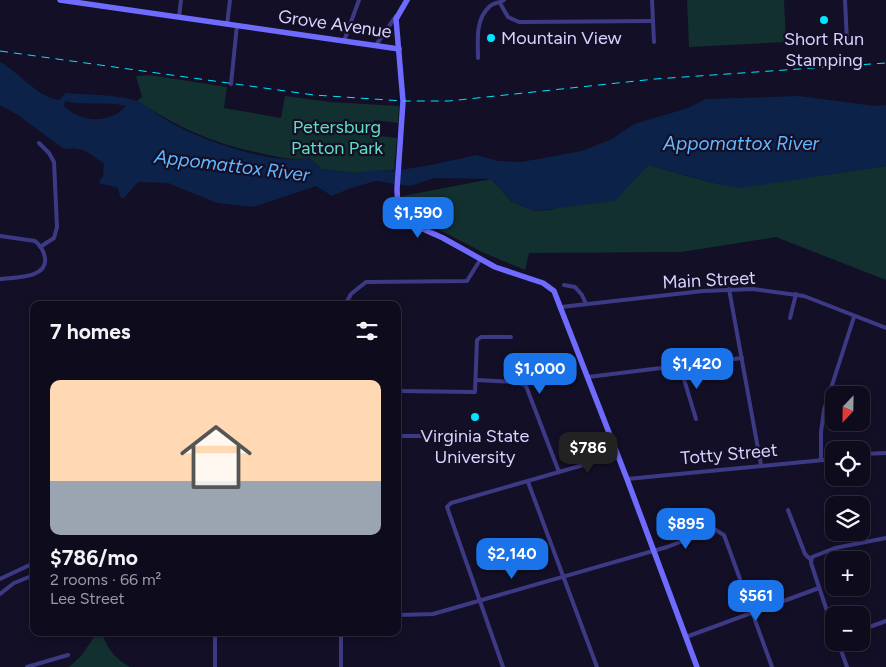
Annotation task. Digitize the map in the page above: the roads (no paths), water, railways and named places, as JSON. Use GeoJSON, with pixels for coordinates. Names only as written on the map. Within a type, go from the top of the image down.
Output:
{"type":"FeatureCollection","features":[{"type":"Feature","properties":{"kind":"main road","name":"Grove Avenue"},"geometry":{"type":"LineString","coordinates":[[60,0],[399,49]]}},
{"type":"Feature","properties":{"kind":"main road"},"geometry":{"type":"LineString","coordinates":[[407,0],[398,14],[403,101],[397,189],[398,209],[408,222],[443,238],[480,260],[547,285],[554,292],[618,455],[697,667]]}},
{"type":"Feature","properties":{"kind":"street"},"geometry":{"type":"LineString","coordinates":[[179,17],[181,0]]}},
{"type":"Feature","properties":{"kind":"street"},"geometry":{"type":"LineString","coordinates":[[228,25],[230,0]]}},
{"type":"Feature","properties":{"kind":"street"},"geometry":{"type":"LineString","coordinates":[[344,41],[360,0]]}},
{"type":"Feature","properties":{"kind":"street"},"geometry":{"type":"LineString","coordinates":[[652,0],[654,42]]}},
{"type":"Feature","properties":{"kind":"street"},"geometry":{"type":"LineString","coordinates":[[845,0],[847,42]]}},
{"type":"Feature","properties":{"kind":"street"},"geometry":{"type":"LineString","coordinates":[[478,58],[478,32],[481,19],[490,6],[502,1],[508,17],[519,22],[653,21]]}},
{"type":"Feature","properties":{"kind":"street"},"geometry":{"type":"LineString","coordinates":[[376,45],[398,14]]}},
{"type":"Feature","properties":{"kind":"street"},"geometry":{"type":"LineString","coordinates":[[231,84],[238,26]]}},
{"type":"Feature","properties":{"kind":"street"},"geometry":{"type":"LineString","coordinates":[[39,143],[50,152],[54,162],[57,227],[54,238],[40,247]]}},
{"type":"Feature","properties":{"kind":"street"},"geometry":{"type":"LineString","coordinates":[[0,236],[32,240],[40,247],[45,260],[44,267],[40,272],[0,279]]}},
{"type":"Feature","properties":{"kind":"street"},"geometry":{"type":"LineString","coordinates":[[347,301],[351,294],[366,282],[467,281],[480,260]]}},
{"type":"Feature","properties":{"kind":"street"},"geometry":{"type":"LineString","coordinates":[[564,285],[575,287],[582,295],[586,304]]}},
{"type":"Feature","properties":{"kind":"street"},"geometry":{"type":"LineString","coordinates":[[730,289],[761,465]]}},
{"type":"Feature","properties":{"kind":"street","name":"Main Street"},"geometry":{"type":"LineString","coordinates":[[560,307],[730,289],[753,289],[796,294],[886,328]]}},
{"type":"Feature","properties":{"kind":"street"},"geometry":{"type":"LineString","coordinates":[[790,318],[796,294]]}},
{"type":"Feature","properties":{"kind":"street"},"geometry":{"type":"LineString","coordinates":[[821,460],[821,432],[824,410],[854,317]]}},
{"type":"Feature","properties":{"kind":"street"},"geometry":{"type":"LineString","coordinates":[[401,391],[474,392],[477,340],[481,337],[512,337]]}},
{"type":"Feature","properties":{"kind":"street"},"geometry":{"type":"LineString","coordinates":[[588,377],[742,358]]}},
{"type":"Feature","properties":{"kind":"street"},"geometry":{"type":"LineString","coordinates":[[680,366],[696,419]]}},
{"type":"Feature","properties":{"kind":"street"},"geometry":{"type":"LineString","coordinates":[[476,380],[517,382],[526,386],[559,472]]}},
{"type":"Feature","properties":{"kind":"street"},"geometry":{"type":"LineString","coordinates":[[401,436],[476,436]]}},
{"type":"Feature","properties":{"kind":"street"},"geometry":{"type":"LineString","coordinates":[[870,454],[886,453]]}},
{"type":"Feature","properties":{"kind":"street"},"geometry":{"type":"LineString","coordinates":[[503,667],[447,510],[449,504],[618,455]]}},
{"type":"Feature","properties":{"kind":"street","name":"Totty Street"},"geometry":{"type":"LineString","coordinates":[[627,479],[825,459]]}},
{"type":"Feature","properties":{"kind":"street"},"geometry":{"type":"LineString","coordinates":[[528,482],[598,667]]}},
{"type":"Feature","properties":{"kind":"street"},"geometry":{"type":"LineString","coordinates":[[788,510],[801,542],[811,560],[825,606]]}},
{"type":"Feature","properties":{"kind":"street"},"geometry":{"type":"LineString","coordinates":[[401,615],[433,614],[653,550],[711,529],[717,530],[724,535],[772,667]]}},
{"type":"Feature","properties":{"kind":"street"},"geometry":{"type":"LineString","coordinates":[[811,560],[817,554],[845,545],[886,538]]}},
{"type":"Feature","properties":{"kind":"street"},"geometry":{"type":"LineString","coordinates":[[0,579],[30,565]]}},
{"type":"Feature","properties":{"kind":"street"},"geometry":{"type":"LineString","coordinates":[[0,594],[14,583],[30,577]]}},
{"type":"Feature","properties":{"kind":"street"},"geometry":{"type":"LineString","coordinates":[[686,636],[753,614],[819,588]]}},
{"type":"Feature","properties":{"kind":"street"},"geometry":{"type":"LineString","coordinates":[[870,627],[886,621]]}},
{"type":"Feature","properties":{"kind":"street"},"geometry":{"type":"LineString","coordinates":[[215,636],[215,667]]}},
{"type":"Feature","properties":{"kind":"street"},"geometry":{"type":"LineString","coordinates":[[341,636],[341,667]]}},
{"type":"Feature","properties":{"kind":"street"},"geometry":{"type":"LineString","coordinates":[[841,651],[846,667]]}},
{"type":"Feature","properties":{"kind":"street"},"geometry":{"type":"LineString","coordinates":[[27,667],[68,655]]}},
{"type":"Feature","properties":{"kind":"water","name":"Appomattox River"},"geometry":{"type":"Polygon","coordinates":[[[0,62],[51,98],[59,100],[66,93],[126,98],[143,104],[184,129],[219,144],[257,155],[276,158],[309,158],[322,169],[356,173],[374,170],[393,171],[476,155],[498,161],[521,162],[582,151],[612,139],[634,124],[688,108],[706,99],[799,96],[875,106],[886,105],[886,166],[740,188],[709,182],[648,165],[615,201],[534,211],[512,202],[491,179],[434,178],[410,186],[376,181],[332,196],[316,186],[253,207],[217,203],[168,183],[138,182],[124,198],[121,198],[117,187],[99,182],[103,176],[104,164],[99,160],[81,150],[64,149],[18,115],[0,105],[0,62]],[[65,101],[64,106],[78,116],[95,119],[112,116],[126,106],[111,104],[65,101]]]}},
{"type":"Feature","properties":{"kind":"railway"},"geometry":{"type":"LineString","coordinates":[[0,51],[314,95],[403,101],[449,101],[655,79],[886,63]]}},
{"type":"Feature","properties":{"kind":"place","name":"Short Run Stamping"},"geometry":{"type":"Point","coordinates":[824,20]}},
{"type":"Feature","properties":{"kind":"place","name":"Mountain View"},"geometry":{"type":"Point","coordinates":[491,38]}},
{"type":"Feature","properties":{"kind":"place","name":"Virginia State University"},"geometry":{"type":"Point","coordinates":[475,417]}},
{"type":"Feature","properties":{"kind":"park label","name":"Petersburg Patton Park"},"geometry":{"type":"Point","coordinates":[337,137]}}]}
